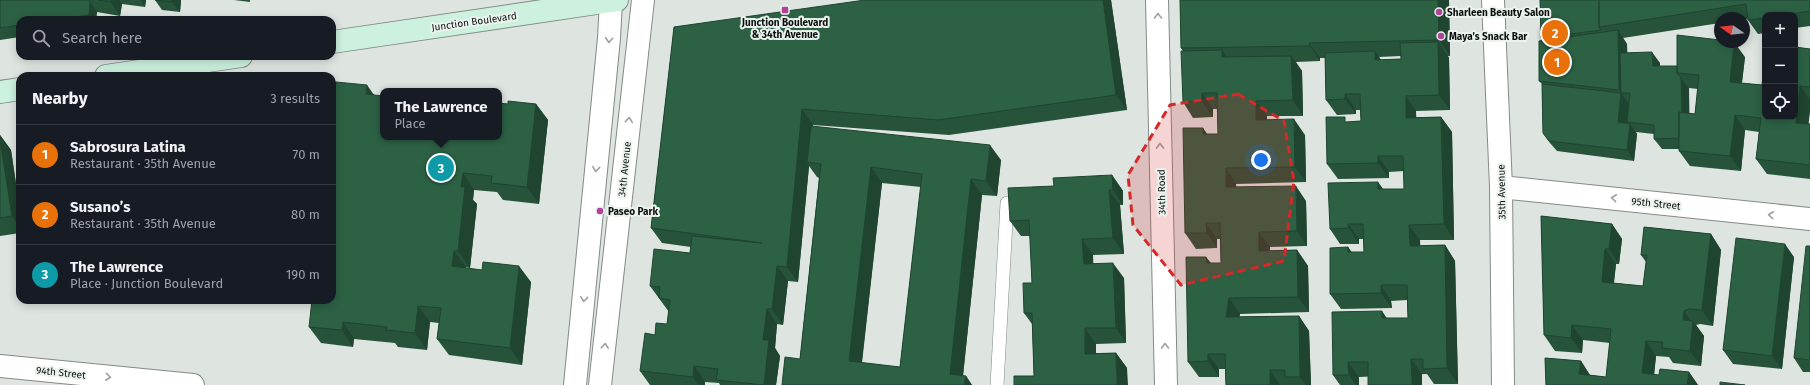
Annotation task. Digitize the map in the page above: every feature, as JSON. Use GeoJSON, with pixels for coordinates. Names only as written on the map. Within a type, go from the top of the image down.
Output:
{"type":"FeatureCollection","features":[{"type":"Feature","properties":{"kind":"main road","name":"Junction Boulevard"},"geometry":{"type":"LineString","coordinates":[[336,41],[614,0]]}},
{"type":"Feature","properties":{"kind":"main road"},"geometry":{"type":"LineString","coordinates":[[133,72],[214,60]]}},
{"type":"Feature","properties":{"kind":"main road"},"geometry":{"type":"LineString","coordinates":[[0,92],[16,90]]}},
{"type":"Feature","properties":{"kind":"street"},"geometry":{"type":"LineString","coordinates":[[575,385],[614,0]]}},
{"type":"Feature","properties":{"kind":"street","name":"34th Avenue"},"geometry":{"type":"LineString","coordinates":[[600,385],[643,0]]}},
{"type":"Feature","properties":{"kind":"street","name":"34th Road"},"geometry":{"type":"LineString","coordinates":[[1157,0],[1166,385]]}},
{"type":"Feature","properties":{"kind":"street","name":"35th Avenue"},"geometry":{"type":"LineString","coordinates":[[1493,0],[1501,187],[1503,385]]}},
{"type":"Feature","properties":{"kind":"street","name":"95th Street"},"geometry":{"type":"LineString","coordinates":[[1501,187],[1810,219]]}},
{"type":"Feature","properties":{"kind":"street","name":"94th Street"},"geometry":{"type":"LineString","coordinates":[[0,366],[193,385]]}},
{"type":"Feature","properties":{"kind":"lane"},"geometry":{"type":"LineString","coordinates":[[997,385],[1007,203]]}},
{"type":"Feature","properties":{"kind":"highlighted area"},"geometry":{"type":"Polygon","coordinates":[[[1238,94],[1284,121],[1294,181],[1284,261],[1181,285],[1133,225],[1128,175],[1170,105],[1238,94]]]}},
{"type":"Feature","properties":{"kind":"building"},"geometry":{"type":"Polygon","coordinates":[[[0,0],[89,0],[90,2],[89,15],[16,16],[16,26],[0,28],[0,0]]]}},
{"type":"Feature","properties":{"kind":"building"},"geometry":{"type":"Polygon","coordinates":[[[98,0],[111,0],[111,2],[98,0]]]}},
{"type":"Feature","properties":{"kind":"building"},"geometry":{"type":"Polygon","coordinates":[[[155,0],[172,0],[172,2],[155,0]]]}},
{"type":"Feature","properties":{"kind":"building"},"geometry":{"type":"Polygon","coordinates":[[[865,0],[1103,0],[1116,95],[938,120],[802,109],[787,267],[777,266],[772,309],[767,309],[763,340],[769,340],[764,385],[716,380],[718,369],[694,366],[693,377],[640,371],[645,333],[655,335],[656,323],[667,324],[670,300],[659,298],[660,287],[650,286],[654,249],[690,253],[692,236],[762,243],[651,228],[674,27],[865,0]]]}},
{"type":"Feature","properties":{"kind":"building"},"geometry":{"type":"Polygon","coordinates":[[[1180,0],[1438,0],[1439,40],[1309,43],[1310,46],[1181,48],[1180,0]]]}},
{"type":"Feature","properties":{"kind":"building"},"geometry":{"type":"Polygon","coordinates":[[[1540,0],[1599,0],[1599,27],[1601,30],[1541,38],[1540,0]]]}},
{"type":"Feature","properties":{"kind":"building"},"geometry":{"type":"Polygon","coordinates":[[[1599,0],[1810,0],[1810,11],[1798,13],[1762,12],[1762,18],[1750,20],[1750,12],[1747,12],[1746,4],[1599,27],[1599,0]]]}},
{"type":"Feature","properties":{"kind":"building"},"geometry":{"type":"Polygon","coordinates":[[[1618,30],[1619,90],[1539,81],[1539,41],[1618,30]]]}},
{"type":"Feature","properties":{"kind":"building"},"geometry":{"type":"Polygon","coordinates":[[[1677,35],[1714,39],[1714,48],[1733,48],[1730,82],[1762,85],[1762,120],[1796,120],[1796,123],[1810,124],[1810,165],[1756,159],[1761,118],[1735,115],[1730,156],[1679,151],[1679,112],[1695,114],[1699,75],[1677,73],[1677,35]]]}},
{"type":"Feature","properties":{"kind":"building"},"geometry":{"type":"Polygon","coordinates":[[[1438,42],[1439,95],[1406,96],[1406,118],[1441,117],[1444,224],[1409,225],[1410,246],[1445,245],[1447,368],[1423,369],[1423,359],[1411,359],[1412,385],[1368,385],[1368,362],[1348,362],[1349,375],[1333,375],[1332,312],[1382,311],[1382,318],[1408,318],[1407,285],[1381,285],[1381,293],[1330,294],[1330,248],[1348,247],[1348,252],[1364,252],[1363,224],[1348,224],[1349,228],[1330,229],[1328,183],[1378,182],[1378,189],[1404,189],[1403,156],[1378,156],[1378,163],[1327,164],[1326,117],[1345,117],[1345,122],[1361,121],[1360,94],[1345,94],[1345,99],[1326,100],[1325,53],[1375,51],[1375,60],[1401,59],[1400,43],[1438,42]]]}},
{"type":"Feature","properties":{"kind":"building"},"geometry":{"type":"Polygon","coordinates":[[[1798,47],[1810,49],[1810,87],[1800,86],[1798,104],[1798,47]]]}},
{"type":"Feature","properties":{"kind":"building"},"geometry":{"type":"Polygon","coordinates":[[[1222,50],[1222,57],[1291,56],[1293,100],[1256,101],[1256,120],[1294,119],[1295,167],[1226,168],[1226,187],[1296,186],[1297,231],[1259,232],[1259,251],[1297,250],[1298,297],[1229,298],[1226,317],[1299,316],[1300,377],[1285,377],[1285,370],[1270,370],[1270,385],[1226,385],[1225,354],[1208,354],[1208,361],[1188,362],[1186,257],[1206,257],[1207,263],[1221,263],[1220,223],[1206,223],[1207,233],[1185,233],[1183,128],[1203,128],[1203,134],[1218,134],[1217,93],[1202,93],[1202,102],[1183,102],[1181,51],[1222,50]]]}},
{"type":"Feature","properties":{"kind":"building"},"geometry":{"type":"Polygon","coordinates":[[[1652,52],[1653,66],[1677,66],[1677,73],[1681,78],[1682,113],[1679,112],[1679,138],[1654,139],[1654,125],[1627,122],[1630,93],[1621,93],[1620,53],[1652,52]]]}},
{"type":"Feature","properties":{"kind":"building"},"geometry":{"type":"Polygon","coordinates":[[[336,82],[367,85],[366,94],[380,96],[380,140],[502,140],[502,103],[508,104],[508,101],[536,104],[527,187],[491,183],[492,176],[463,173],[461,187],[465,187],[458,251],[454,251],[452,266],[482,270],[483,262],[519,266],[510,348],[437,339],[441,308],[418,306],[415,333],[386,330],[387,327],[343,322],[342,330],[309,327],[312,304],[336,304],[336,82]]]}},
{"type":"Feature","properties":{"kind":"building"},"geometry":{"type":"Polygon","coordinates":[[[1542,84],[1621,93],[1618,122],[1630,124],[1627,150],[1549,141],[1543,133],[1542,84]]]}},
{"type":"Feature","properties":{"kind":"building"},"geometry":{"type":"Polygon","coordinates":[[[811,126],[990,145],[986,181],[971,179],[950,374],[966,376],[964,385],[782,385],[785,357],[800,359],[821,164],[807,162],[811,126]],[[871,167],[849,361],[900,367],[922,174],[871,167]]]}},
{"type":"Feature","properties":{"kind":"building"},"geometry":{"type":"Polygon","coordinates":[[[0,140],[12,216],[0,218],[0,140]]]}},
{"type":"Feature","properties":{"kind":"building"},"geometry":{"type":"Polygon","coordinates":[[[1112,175],[1113,190],[1109,190],[1113,238],[1082,239],[1084,264],[1113,263],[1116,328],[1085,328],[1085,354],[1116,353],[1117,385],[1014,385],[1014,376],[1034,376],[1032,313],[1024,313],[1023,283],[1032,283],[1029,220],[1010,221],[1008,188],[1054,186],[1053,178],[1112,175]]]}},
{"type":"Feature","properties":{"kind":"building"},"geometry":{"type":"Polygon","coordinates":[[[1541,216],[1612,224],[1609,249],[1605,249],[1602,282],[1643,286],[1647,255],[1641,255],[1644,227],[1711,234],[1702,310],[1689,309],[1684,311],[1683,320],[1693,321],[1690,351],[1662,348],[1663,342],[1646,341],[1642,373],[1659,375],[1660,369],[1689,372],[1687,385],[1546,385],[1545,358],[1581,361],[1579,374],[1606,377],[1611,329],[1572,325],[1571,338],[1544,335],[1541,216]]]}},
{"type":"Feature","properties":{"kind":"building"},"geometry":{"type":"Polygon","coordinates":[[[1736,238],[1785,244],[1772,356],[1723,350],[1736,238]]]}},
{"type":"Feature","properties":{"kind":"building"},"geometry":{"type":"Polygon","coordinates":[[[1806,246],[1810,246],[1810,360],[1794,358],[1806,246]]]}},
{"type":"Feature","properties":{"kind":"building"},"geometry":{"type":"Polygon","coordinates":[[[1720,382],[1745,385],[1720,385],[1720,382]]]}},
{"type":"Feature","properties":{"kind":"place","name":"Junction Boulevard & 34th Avenue"},"geometry":{"type":"Point","coordinates":[785,10]}},
{"type":"Feature","properties":{"kind":"place","name":"Sharleen Beauty Salon"},"geometry":{"type":"Point","coordinates":[1439,12]}},
{"type":"Feature","properties":{"kind":"place","name":"Susano’s"},"geometry":{"type":"Point","coordinates":[1555,33]}},
{"type":"Feature","properties":{"kind":"place","name":"Maya’s Snack Bar"},"geometry":{"type":"Point","coordinates":[1441,36]}},
{"type":"Feature","properties":{"kind":"place","name":"Sabrosura Latina"},"geometry":{"type":"Point","coordinates":[1557,62]}},
{"type":"Feature","properties":{"kind":"place","name":"The Lawrence"},"geometry":{"type":"Point","coordinates":[441,168]}},
{"type":"Feature","properties":{"kind":"place","name":"Paseo Park"},"geometry":{"type":"Point","coordinates":[600,211]}}]}
